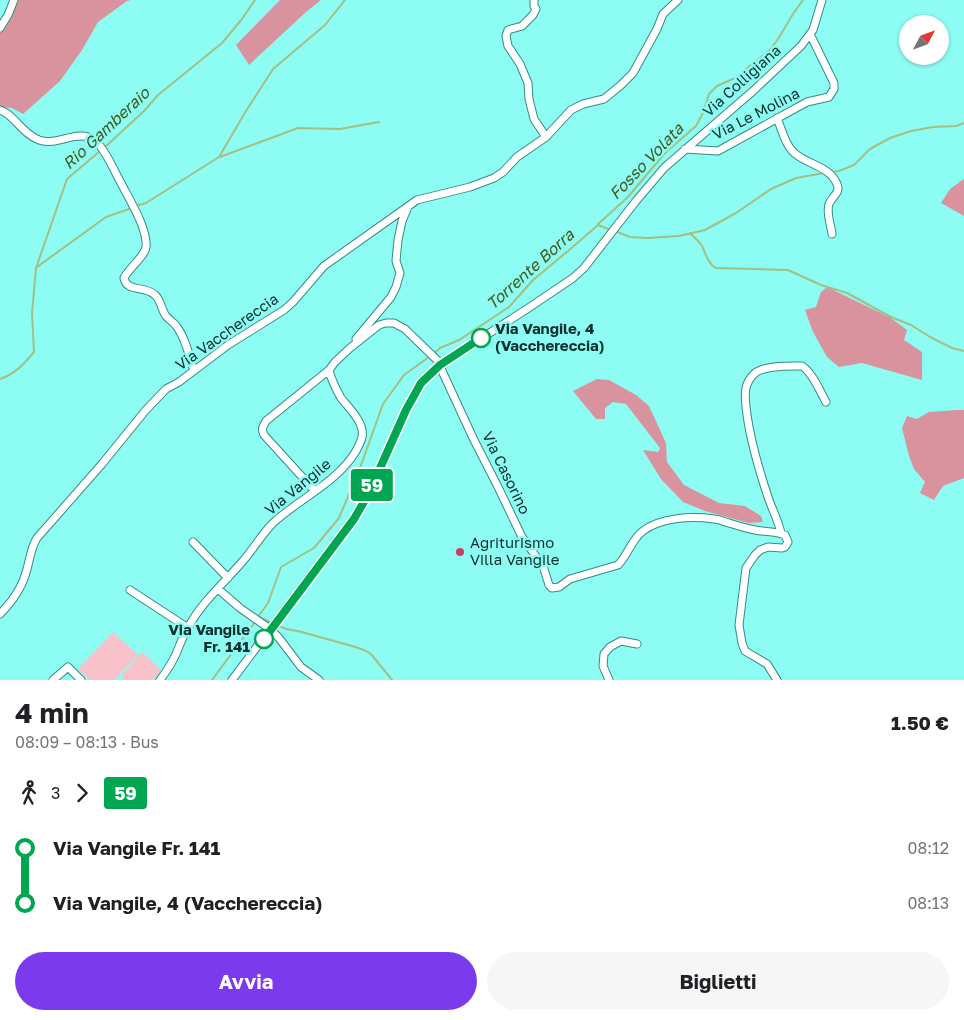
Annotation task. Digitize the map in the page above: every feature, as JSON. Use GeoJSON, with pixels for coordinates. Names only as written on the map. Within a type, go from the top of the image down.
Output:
{"type":"FeatureCollection","features":[{"type":"Feature","properties":{"kind":"street"},"geometry":{"type":"LineString","coordinates":[[0,28],[14,0]]}},
{"type":"Feature","properties":{"kind":"street"},"geometry":{"type":"LineString","coordinates":[[534,0],[536,9],[533,15],[522,26],[508,30],[506,36],[508,46],[520,64],[528,83],[529,100],[534,119],[546,137]]}},
{"type":"Feature","properties":{"kind":"street","name":"Via Vacchereccia"},"geometry":{"type":"LineString","coordinates":[[0,614],[14,598],[25,578],[33,544],[37,538],[161,393],[179,382],[228,345],[284,310],[324,266],[389,218],[423,197],[470,187],[494,178],[503,172],[517,157],[546,137],[571,110],[583,104],[604,98],[628,79],[644,54],[657,29],[662,14],[678,0]]}},
{"type":"Feature","properties":{"kind":"street","name":"Via Colligiana"},"geometry":{"type":"LineString","coordinates":[[439,362],[573,278],[584,268],[655,178],[801,46],[814,27],[822,0]]}},
{"type":"Feature","properties":{"kind":"street","name":"Via Le Molina"},"geometry":{"type":"LineString","coordinates":[[685,149],[718,151],[807,102],[829,97],[834,89],[834,83],[810,34]]}},
{"type":"Feature","properties":{"kind":"street"},"geometry":{"type":"LineString","coordinates":[[0,110],[10,116],[25,132],[37,139],[50,142],[86,136],[100,145],[133,206],[146,243],[144,252],[124,278],[125,283],[128,286],[150,290],[157,296],[166,315],[177,326],[184,339],[194,371]]}},
{"type":"Feature","properties":{"kind":"street"},"geometry":{"type":"LineString","coordinates":[[777,118],[788,145],[795,155],[825,170],[832,176],[838,186],[838,192],[830,203],[828,212],[832,234]]}},
{"type":"Feature","properties":{"kind":"street"},"geometry":{"type":"LineString","coordinates":[[350,348],[391,297],[396,287],[400,273],[396,261],[398,240],[402,220],[408,206]]}},
{"type":"Feature","properties":{"kind":"street"},"geometry":{"type":"LineString","coordinates":[[232,680],[354,519],[369,493],[417,390],[439,362],[406,329],[394,323],[379,325],[350,348],[329,370],[266,421],[262,427],[264,435],[315,491]]}},
{"type":"Feature","properties":{"kind":"street","name":"Via Casorino"},"geometry":{"type":"LineString","coordinates":[[439,362],[473,438],[522,537],[545,569],[552,588],[559,587],[570,579],[618,565],[637,536],[644,530],[653,525],[675,519],[715,519],[746,528],[781,533]]}},
{"type":"Feature","properties":{"kind":"street"},"geometry":{"type":"LineString","coordinates":[[777,680],[767,664],[745,651],[739,625],[746,568],[760,550],[768,547],[782,548],[788,542],[785,535],[781,533],[757,463],[749,429],[745,400],[746,389],[754,374],[763,369],[802,366],[810,372],[826,402]]}},
{"type":"Feature","properties":{"kind":"street","name":"Via Vangile"},"geometry":{"type":"LineString","coordinates":[[160,680],[174,659],[188,628],[200,610],[244,560],[265,532],[275,522],[336,476],[346,466],[359,446],[362,437],[360,423],[340,396],[330,377],[329,370]]}},
{"type":"Feature","properties":{"kind":"street"},"geometry":{"type":"LineString","coordinates":[[193,542],[228,578]]}},
{"type":"Feature","properties":{"kind":"street"},"geometry":{"type":"LineString","coordinates":[[218,589],[240,608],[270,629],[301,667],[319,680]]}},
{"type":"Feature","properties":{"kind":"street"},"geometry":{"type":"LineString","coordinates":[[130,590],[188,628]]}},
{"type":"Feature","properties":{"kind":"street"},"geometry":{"type":"LineString","coordinates":[[608,680],[603,666],[604,654],[610,647],[620,641],[637,644]]}},
{"type":"Feature","properties":{"kind":"street"},"geometry":{"type":"LineString","coordinates":[[53,680],[68,667],[81,680]]}},
{"type":"Feature","properties":{"kind":"shaded area"},"geometry":{"type":"Polygon","coordinates":[[[10,0],[131,0],[98,22],[82,50],[60,81],[23,114],[12,108],[0,107],[0,20],[10,0]]]}},
{"type":"Feature","properties":{"kind":"shaded area"},"geometry":{"type":"Polygon","coordinates":[[[280,0],[321,0],[249,65],[236,45],[280,0]]]}},
{"type":"Feature","properties":{"kind":"shaded area"},"geometry":{"type":"Polygon","coordinates":[[[964,179],[964,216],[941,203],[950,189],[964,179]]]}},
{"type":"Feature","properties":{"kind":"shaded area"},"geometry":{"type":"Polygon","coordinates":[[[827,287],[891,318],[907,330],[904,340],[922,352],[922,380],[862,363],[839,367],[827,357],[813,332],[805,310],[816,307],[821,292],[827,287]]]}},
{"type":"Feature","properties":{"kind":"shaded area"},"geometry":{"type":"Polygon","coordinates":[[[597,379],[609,380],[636,395],[649,406],[666,443],[667,462],[684,485],[719,503],[745,506],[761,516],[763,522],[749,523],[705,511],[683,502],[661,479],[643,450],[658,452],[660,448],[626,404],[613,402],[605,408],[605,419],[596,419],[573,391],[597,379]]]}},
{"type":"Feature","properties":{"kind":"shaded area"},"geometry":{"type":"Polygon","coordinates":[[[964,410],[964,478],[943,486],[934,500],[920,493],[925,482],[914,469],[902,428],[907,416],[917,419],[929,412],[964,410]]]}},
{"type":"Feature","properties":{"kind":"shaded area"},"geometry":{"type":"Polygon","coordinates":[[[113,632],[138,655],[114,680],[90,680],[78,669],[113,632]]]}},
{"type":"Feature","properties":{"kind":"shaded area"},"geometry":{"type":"Polygon","coordinates":[[[142,652],[161,670],[153,680],[125,680],[121,676],[142,652]]]}},
{"type":"Feature","properties":{"kind":"waterway","name":"Rio Gamberaio"},"geometry":{"type":"LineString","coordinates":[[104,148],[144,111],[158,95],[222,43],[255,0]]}},
{"type":"Feature","properties":{"kind":"waterway"},"geometry":{"type":"LineString","coordinates":[[136,206],[146,203],[219,157],[273,69],[325,25],[345,0]]}},
{"type":"Feature","properties":{"kind":"waterway","name":"Fosso Volata"},"geometry":{"type":"LineString","coordinates":[[598,224],[627,198],[665,153],[696,126],[703,113],[709,94],[717,86],[735,78],[770,50],[803,0]]}},
{"type":"Feature","properties":{"kind":"waterway"},"geometry":{"type":"LineString","coordinates":[[220,157],[298,128],[340,129],[379,122]]}},
{"type":"Feature","properties":{"kind":"waterway","name":"Torrente Borra"},"geometry":{"type":"LineString","coordinates":[[832,172],[854,165],[870,149],[890,138],[911,131],[933,127],[956,126],[964,123]]}},
{"type":"Feature","properties":{"kind":"waterway","name":"Rio Gamberaio"},"geometry":{"type":"LineString","coordinates":[[0,379],[19,368],[34,352],[32,313],[36,268],[67,179],[100,151]]}},
{"type":"Feature","properties":{"kind":"waterway","name":"Torrente Borra"},"geometry":{"type":"LineString","coordinates":[[615,231],[630,237],[648,238],[679,236],[705,230],[736,213],[771,189],[796,178],[824,173]]}},
{"type":"Feature","properties":{"kind":"waterway"},"geometry":{"type":"LineString","coordinates":[[37,267],[106,217],[132,208]]}},
{"type":"Feature","properties":{"kind":"waterway","name":"Torrente Borra"},"geometry":{"type":"LineString","coordinates":[[433,354],[440,348],[459,340],[509,307],[533,280],[598,225],[611,230]]}},
{"type":"Feature","properties":{"kind":"waterway"},"geometry":{"type":"LineString","coordinates":[[690,233],[701,244],[709,261],[716,268],[788,270],[821,285],[847,293],[952,348],[964,351]]}},
{"type":"Feature","properties":{"kind":"waterway","name":"Torrente Borra"},"geometry":{"type":"LineString","coordinates":[[257,618],[268,603],[281,567],[314,548],[339,518],[360,468],[383,404],[404,375],[429,357]]}},
{"type":"Feature","properties":{"kind":"waterway"},"geometry":{"type":"LineString","coordinates":[[259,617],[272,623]]}},
{"type":"Feature","properties":{"kind":"waterway","name":"Torrente Borra"},"geometry":{"type":"LineString","coordinates":[[212,680],[255,622]]}},
{"type":"Feature","properties":{"kind":"waterway"},"geometry":{"type":"LineString","coordinates":[[277,625],[364,650],[371,654],[392,680]]}},
{"type":"Feature","properties":{"kind":"bus line","name":"59"},"geometry":{"type":"LineString","coordinates":[[264,639],[354,519],[369,493],[406,410],[421,383],[440,365],[481,338]]}},
{"type":"Feature","properties":{"kind":"place","name":"Via Vangile, 4 (Vacchereccia)"},"geometry":{"type":"Point","coordinates":[481,338]}},
{"type":"Feature","properties":{"kind":"place","name":"Agriturismo Villa Vangile"},"geometry":{"type":"Point","coordinates":[460,552]}},
{"type":"Feature","properties":{"kind":"place","name":"Via Vangile Fr. 141"},"geometry":{"type":"Point","coordinates":[264,639]}}]}
